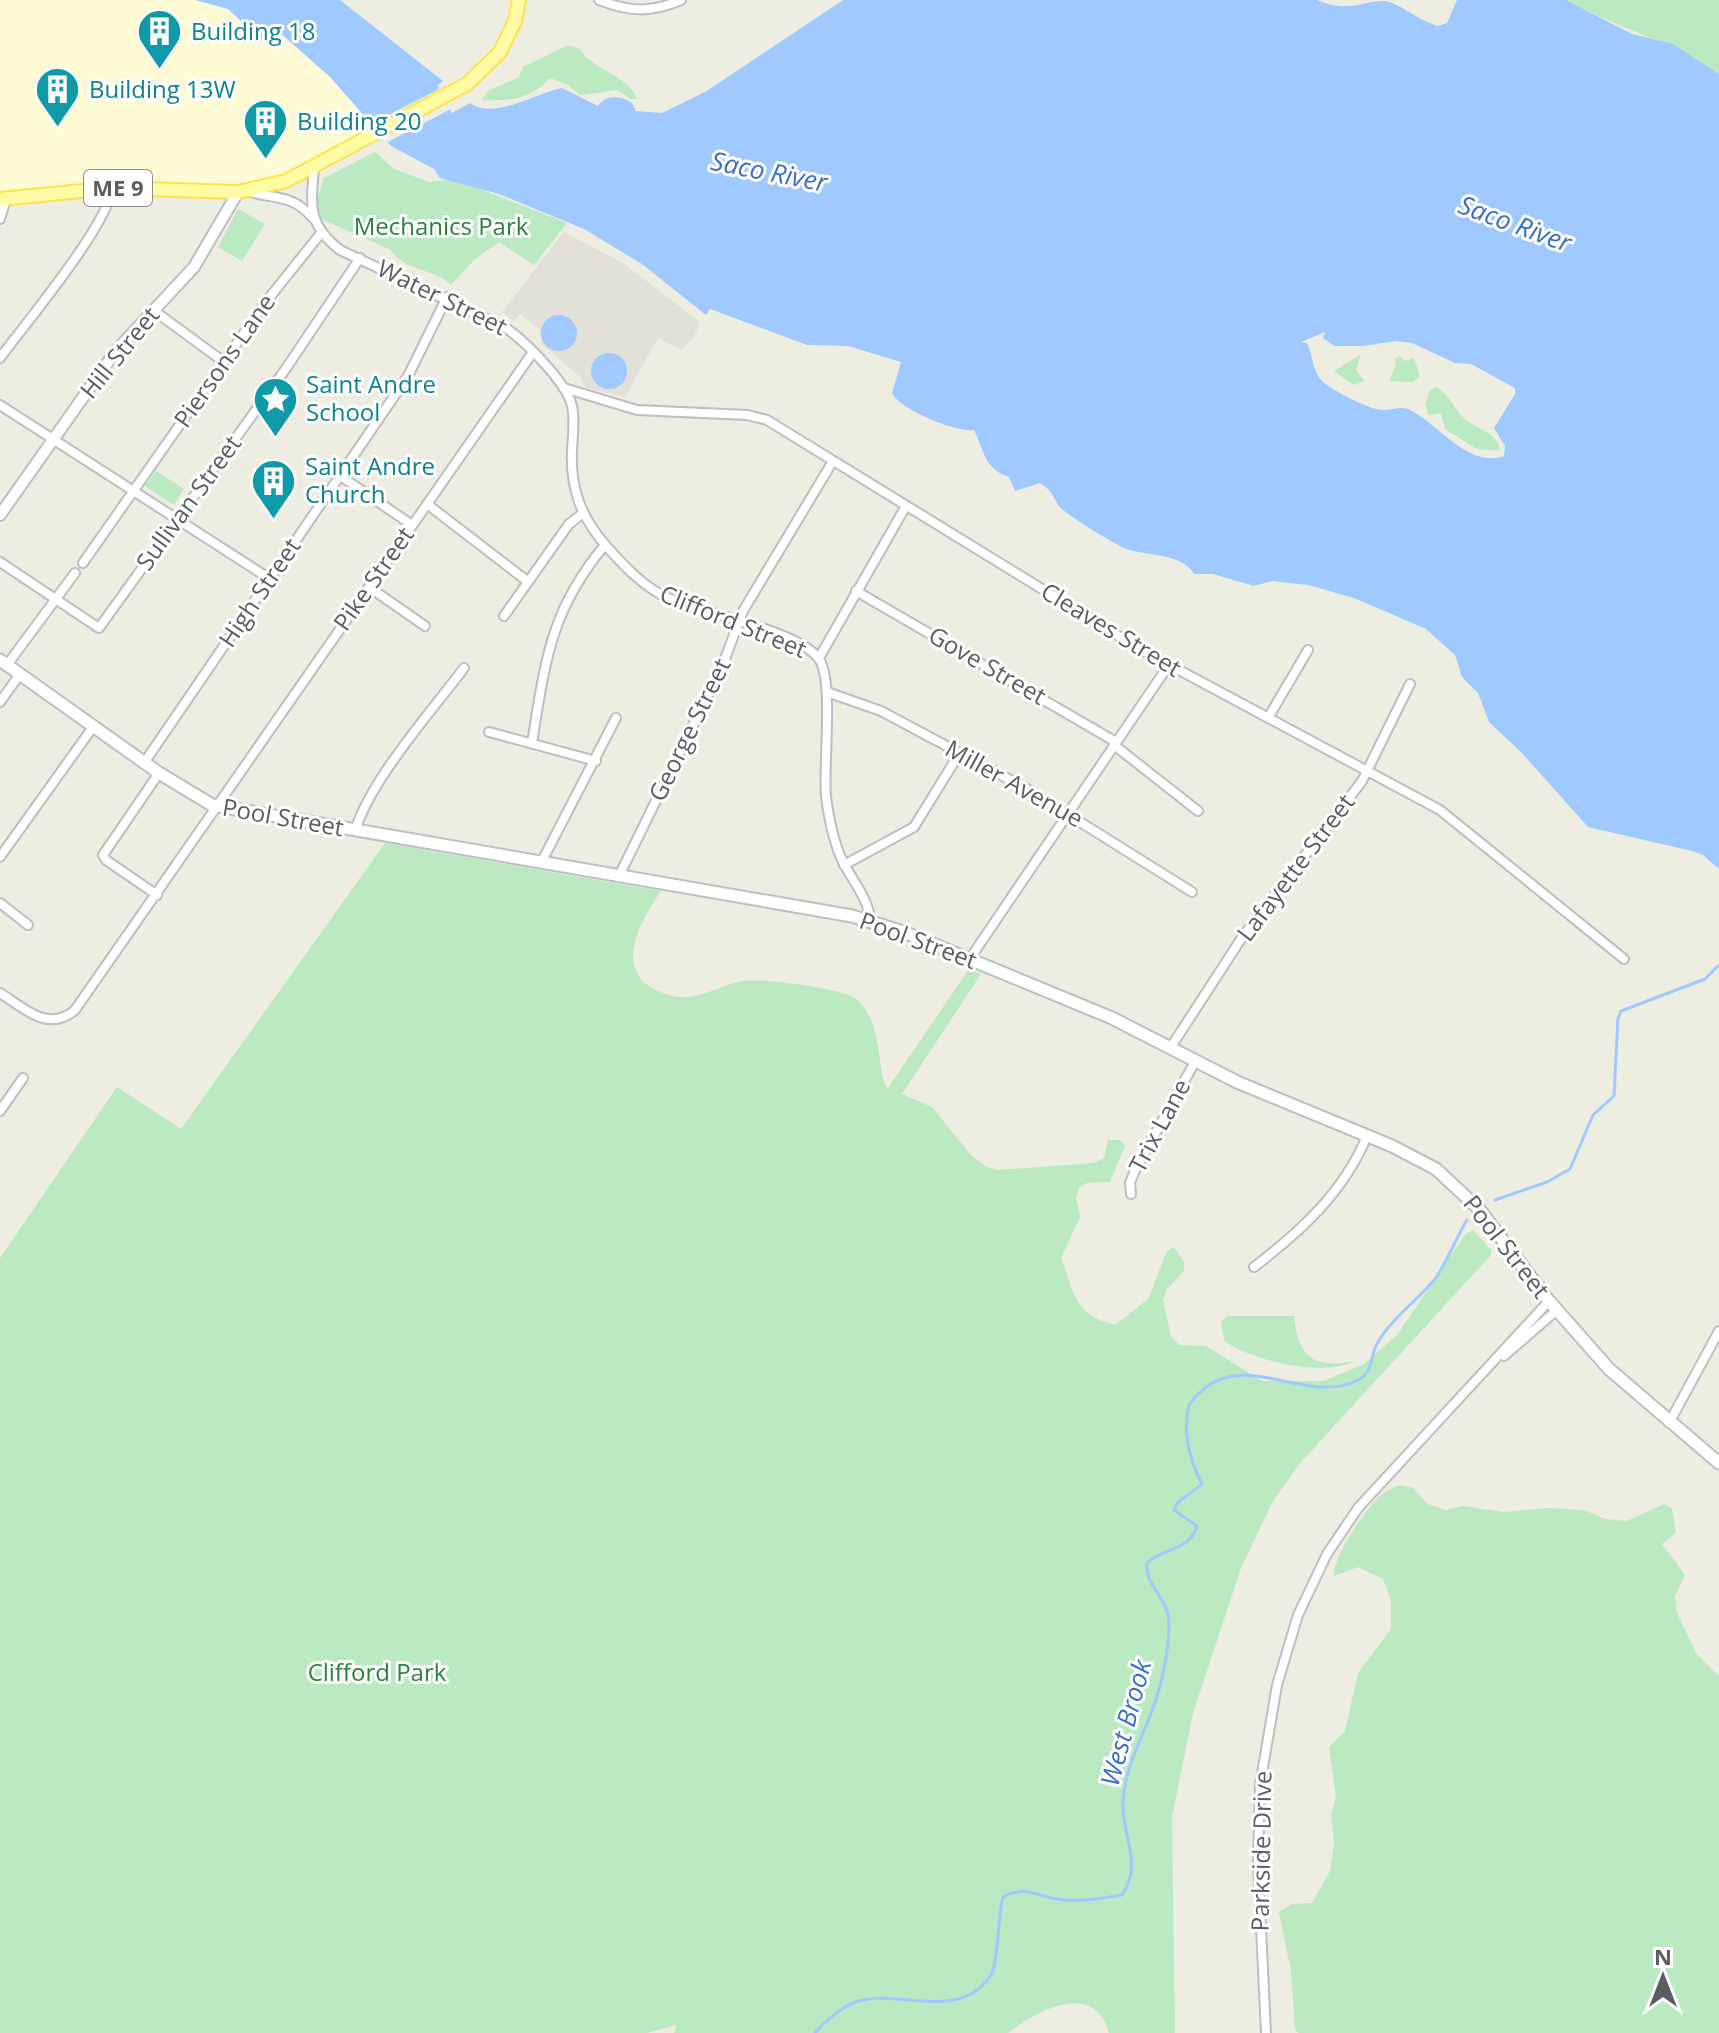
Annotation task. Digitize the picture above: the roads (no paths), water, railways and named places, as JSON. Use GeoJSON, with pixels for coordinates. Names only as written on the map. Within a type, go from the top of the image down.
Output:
{"type":"FeatureCollection","features":[{"type":"Feature","properties":{"kind":"main road","name":"ME 9"},"geometry":{"type":"LineString","coordinates":[[3,199],[112,188],[241,191],[275,185],[463,87],[500,52],[515,21],[519,0]]}},
{"type":"Feature","properties":{"kind":"main road","name":"Pool Street"},"geometry":{"type":"LineString","coordinates":[[4,663],[144,763],[215,806],[870,921],[1101,1013],[1257,1091],[1411,1155],[1453,1183],[1479,1209],[1553,1306],[1609,1369],[1719,1463]]}},
{"type":"Feature","properties":{"kind":"street"},"geometry":{"type":"LineString","coordinates":[[599,0],[637,11],[666,7],[681,0]]}},
{"type":"Feature","properties":{"kind":"street"},"geometry":{"type":"LineString","coordinates":[[314,167],[314,218]]}},
{"type":"Feature","properties":{"kind":"street"},"geometry":{"type":"LineString","coordinates":[[0,358],[93,228],[110,200],[112,188]]}},
{"type":"Feature","properties":{"kind":"street"},"geometry":{"type":"LineString","coordinates":[[241,191],[281,196],[295,202],[314,218],[321,233]]}},
{"type":"Feature","properties":{"kind":"street","name":"Hill Street"},"geometry":{"type":"LineString","coordinates":[[0,515],[115,352],[194,267],[241,191]]}},
{"type":"Feature","properties":{"kind":"street"},"geometry":{"type":"LineString","coordinates":[[0,219],[3,199]]}},
{"type":"Feature","properties":{"kind":"street","name":"Water Street"},"geometry":{"type":"LineString","coordinates":[[321,233],[340,250],[447,297],[506,328],[533,352],[564,388]]}},
{"type":"Feature","properties":{"kind":"street","name":"Piersons Lane"},"geometry":{"type":"LineString","coordinates":[[83,563],[305,248],[321,233]]}},
{"type":"Feature","properties":{"kind":"street","name":"Sullivan Street"},"geometry":{"type":"LineString","coordinates":[[55,599],[99,628],[287,367],[360,258]]}},
{"type":"Feature","properties":{"kind":"street","name":"High Street"},"geometry":{"type":"LineString","coordinates":[[144,763],[412,370],[447,297]]}},
{"type":"Feature","properties":{"kind":"street"},"geometry":{"type":"LineString","coordinates":[[153,310],[224,362]]}},
{"type":"Feature","properties":{"kind":"street","name":"Pike Street"},"geometry":{"type":"LineString","coordinates":[[0,993],[39,1018],[57,1020],[75,1010],[533,352]]}},
{"type":"Feature","properties":{"kind":"street","name":"Cleaves Street"},"geometry":{"type":"LineString","coordinates":[[564,388],[585,397],[648,412],[760,417],[1168,666],[1456,821],[1624,959]]}},
{"type":"Feature","properties":{"kind":"street","name":"Clifford Street"},"geometry":{"type":"LineString","coordinates":[[564,388],[573,409],[572,480],[582,514],[605,545],[634,574],[662,595],[806,647],[819,658],[827,692],[825,788],[833,832],[844,865],[869,908],[870,921]]}},
{"type":"Feature","properties":{"kind":"street"},"geometry":{"type":"LineString","coordinates":[[0,405],[270,579]]}},
{"type":"Feature","properties":{"kind":"street","name":"George Street"},"geometry":{"type":"LineString","coordinates":[[619,876],[723,664],[740,621],[833,461]]}},
{"type":"Feature","properties":{"kind":"street"},"geometry":{"type":"LineString","coordinates":[[339,475],[412,525]]}},
{"type":"Feature","properties":{"kind":"street"},"geometry":{"type":"LineString","coordinates":[[427,504],[527,581]]}},
{"type":"Feature","properties":{"kind":"street"},"geometry":{"type":"LineString","coordinates":[[819,658],[906,506]]}},
{"type":"Feature","properties":{"kind":"street"},"geometry":{"type":"LineString","coordinates":[[504,616],[569,524],[582,514]]}},
{"type":"Feature","properties":{"kind":"street"},"geometry":{"type":"LineString","coordinates":[[532,743],[551,635],[571,593],[605,545]]}},
{"type":"Feature","properties":{"kind":"street"},"geometry":{"type":"LineString","coordinates":[[0,562],[55,599]]}},
{"type":"Feature","properties":{"kind":"street"},"geometry":{"type":"LineString","coordinates":[[4,663],[75,573]]}},
{"type":"Feature","properties":{"kind":"street"},"geometry":{"type":"LineString","coordinates":[[369,587],[425,626]]}},
{"type":"Feature","properties":{"kind":"street","name":"Gove Street"},"geometry":{"type":"LineString","coordinates":[[856,591],[1115,743],[1198,811]]}},
{"type":"Feature","properties":{"kind":"street"},"geometry":{"type":"LineString","coordinates":[[1268,718],[1308,650]]}},
{"type":"Feature","properties":{"kind":"street"},"geometry":{"type":"LineString","coordinates":[[969,960],[1168,666]]}},
{"type":"Feature","properties":{"kind":"street"},"geometry":{"type":"LineString","coordinates":[[355,831],[388,772],[464,668]]}},
{"type":"Feature","properties":{"kind":"street"},"geometry":{"type":"LineString","coordinates":[[0,702],[20,674]]}},
{"type":"Feature","properties":{"kind":"street","name":"Lafayette Street"},"geometry":{"type":"LineString","coordinates":[[1171,1047],[1241,939],[1362,781],[1410,684]]}},
{"type":"Feature","properties":{"kind":"street","name":"Miller Avenue"},"geometry":{"type":"LineString","coordinates":[[827,692],[881,711],[1068,811],[1192,892]]}},
{"type":"Feature","properties":{"kind":"street"},"geometry":{"type":"LineString","coordinates":[[541,863],[616,718]]}},
{"type":"Feature","properties":{"kind":"street"},"geometry":{"type":"LineString","coordinates":[[0,857],[93,727]]}},
{"type":"Feature","properties":{"kind":"street"},"geometry":{"type":"LineString","coordinates":[[489,732],[596,761]]}},
{"type":"Feature","properties":{"kind":"street"},"geometry":{"type":"LineString","coordinates":[[844,865],[914,827],[959,754]]}},
{"type":"Feature","properties":{"kind":"street"},"geometry":{"type":"LineString","coordinates":[[157,895],[103,855],[159,773]]}},
{"type":"Feature","properties":{"kind":"street"},"geometry":{"type":"LineString","coordinates":[[0,903],[28,925]]}},
{"type":"Feature","properties":{"kind":"street","name":"Trix Lane"},"geometry":{"type":"LineString","coordinates":[[1131,1194],[1130,1183],[1135,1170],[1196,1060]]}},
{"type":"Feature","properties":{"kind":"street"},"geometry":{"type":"LineString","coordinates":[[0,1111],[23,1078]]}},
{"type":"Feature","properties":{"kind":"street"},"geometry":{"type":"LineString","coordinates":[[1254,1267],[1301,1232],[1350,1172],[1367,1136]]}},
{"type":"Feature","properties":{"kind":"street","name":"Parkside Drive"},"geometry":{"type":"LineString","coordinates":[[1266,2033],[1258,1824],[1265,1748],[1290,1637],[1311,1584],[1358,1508],[1553,1306]]}},
{"type":"Feature","properties":{"kind":"street"},"geometry":{"type":"LineString","coordinates":[[1669,1423],[1719,1331]]}},
{"type":"Feature","properties":{"kind":"water","name":"Saco River"},"geometry":{"type":"Polygon","coordinates":[[[195,0],[340,0],[443,81],[437,86],[452,113],[470,103],[480,108],[504,107],[562,88],[598,106],[606,99],[619,98],[632,103],[636,111],[662,113],[705,92],[843,0],[1317,0],[1338,6],[1386,1],[1438,26],[1447,23],[1457,0],[1566,0],[1632,34],[1673,44],[1719,74],[1719,869],[1703,855],[1692,851],[1588,827],[1521,752],[1489,722],[1478,693],[1462,677],[1455,655],[1426,629],[1354,598],[1308,585],[1272,581],[1254,586],[1213,574],[1194,574],[1181,562],[1120,546],[1062,509],[1040,483],[1015,491],[1009,477],[990,464],[974,430],[955,428],[929,419],[905,406],[892,393],[901,362],[848,346],[807,345],[710,309],[706,315],[642,264],[584,229],[499,194],[440,178],[434,169],[391,146],[330,77],[279,32],[262,41],[228,9],[195,0]],[[1325,332],[1301,342],[1307,343],[1317,373],[1328,386],[1370,407],[1408,409],[1478,456],[1504,456],[1505,446],[1494,428],[1515,394],[1515,388],[1471,364],[1455,363],[1412,343],[1396,341],[1334,346],[1323,338],[1325,332]]]}},
{"type":"Feature","properties":{"kind":"water"},"geometry":{"type":"Polygon","coordinates":[[[559,315],[572,320],[577,333],[572,346],[559,351],[546,346],[541,333],[546,320],[559,315]]]}},
{"type":"Feature","properties":{"kind":"water"},"geometry":{"type":"Polygon","coordinates":[[[609,353],[622,358],[627,371],[622,384],[609,389],[596,384],[591,371],[596,358],[609,353]]]}},
{"type":"Feature","properties":{"kind":"waterway","name":"West Brook"},"geometry":{"type":"LineString","coordinates":[[1495,1200],[1547,1182],[1570,1169],[1593,1115],[1614,1096],[1618,1018],[1621,1011],[1705,979],[1719,965]]}},
{"type":"Feature","properties":{"kind":"waterway","name":"West Brook"},"geometry":{"type":"LineString","coordinates":[[815,2033],[832,2016],[853,2003],[888,1998],[944,2001],[962,1998],[977,1990],[991,1975],[1003,1897],[1011,1893],[1026,1892],[1071,1900],[1122,1895],[1131,1872],[1123,1814],[1124,1789],[1159,1688],[1169,1634],[1168,1615],[1149,1578],[1147,1563],[1182,1545],[1197,1526],[1174,1510],[1177,1503],[1202,1484],[1188,1446],[1186,1425],[1189,1405],[1208,1386],[1228,1377],[1272,1378],[1317,1387],[1339,1386],[1360,1379],[1368,1372],[1384,1333],[1439,1274],[1467,1220]]}},
{"type":"Feature","properties":{"kind":"place","name":"Building 18"},"geometry":{"type":"Point","coordinates":[160,71]}},
{"type":"Feature","properties":{"kind":"place","name":"Building 13W"},"geometry":{"type":"Point","coordinates":[58,129]}},
{"type":"Feature","properties":{"kind":"place","name":"Building 20"},"geometry":{"type":"Point","coordinates":[266,161]}},
{"type":"Feature","properties":{"kind":"place","name":"Saint Andre School"},"geometry":{"type":"Point","coordinates":[275,438]}},
{"type":"Feature","properties":{"kind":"place","name":"Saint Andre Church"},"geometry":{"type":"Point","coordinates":[274,520]}},
{"type":"Feature","properties":{"kind":"park label","name":"Mechanics Park"},"geometry":{"type":"Point","coordinates":[441,227]}},
{"type":"Feature","properties":{"kind":"park label","name":"Clifford Park"},"geometry":{"type":"Point","coordinates":[377,1673]}}]}
